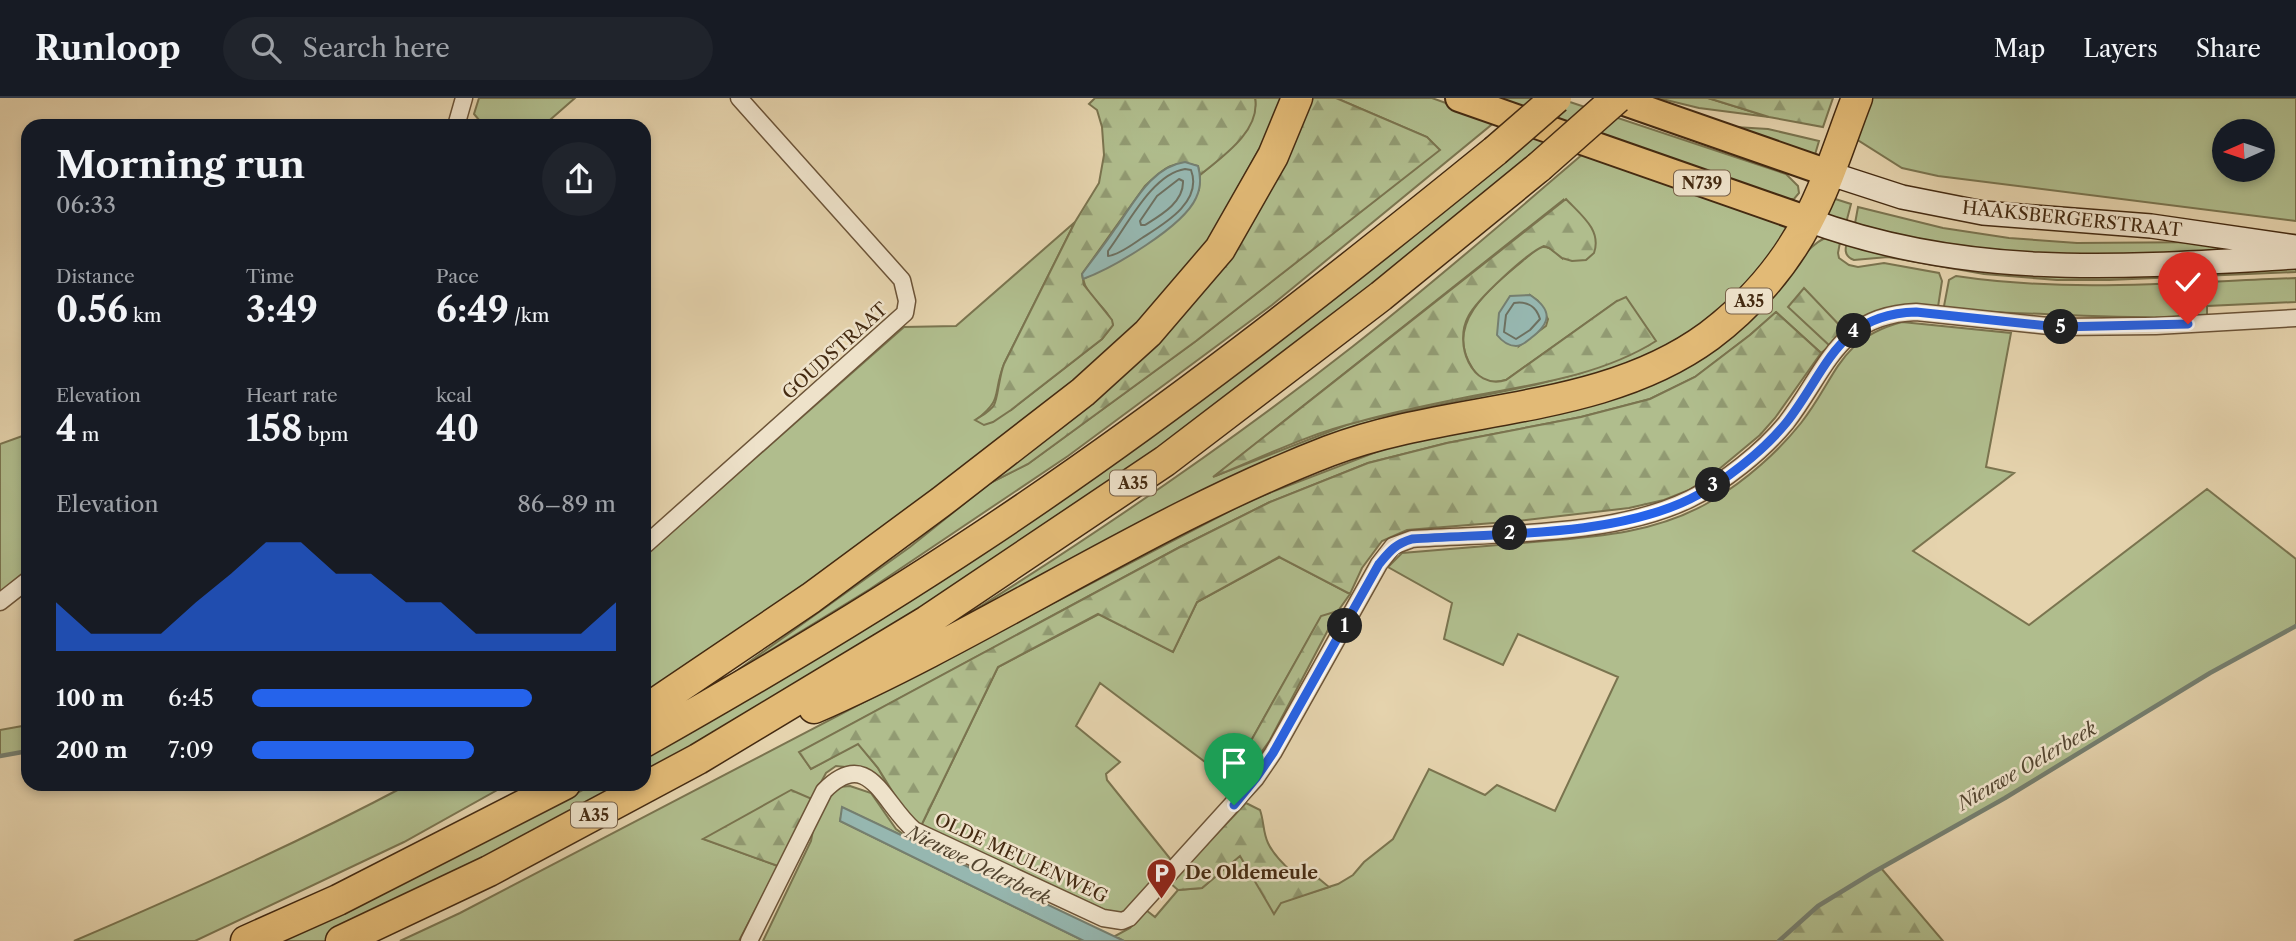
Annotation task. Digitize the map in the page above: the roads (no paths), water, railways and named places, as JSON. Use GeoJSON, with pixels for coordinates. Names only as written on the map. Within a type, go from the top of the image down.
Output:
{"type":"FeatureCollection","features":[{"type":"Feature","properties":{"kind":"highway"},"geometry":{"type":"LineString","coordinates":[[651,706],[782,618],[942,502],[1083,392],[1147,333],[1220,249],[1273,156],[1297,98]]}},
{"type":"Feature","properties":{"kind":"highway","name":"A35"},"geometry":{"type":"LineString","coordinates":[[651,738],[873,607],[984,536],[1093,460],[1333,283],[1556,98]]}},
{"type":"Feature","properties":{"kind":"highway","name":"A35"},"geometry":{"type":"LineString","coordinates":[[651,784],[698,759],[928,621],[1165,461],[1381,296],[1539,167],[1615,98]]}},
{"type":"Feature","properties":{"kind":"highway","name":"A35"},"geometry":{"type":"LineString","coordinates":[[698,759],[874,681],[1157,531],[1280,471],[1333,449],[1391,432],[1593,390],[1640,374],[1669,360],[1711,334],[1752,299],[1790,251],[1808,220],[1857,98]]}},
{"type":"Feature","properties":{"kind":"highway","name":"A35"},"geometry":{"type":"LineString","coordinates":[[460,839],[529,791]]}},
{"type":"Feature","properties":{"kind":"highway","name":"A35"},"geometry":{"type":"LineString","coordinates":[[246,941],[338,900],[552,791]]}},
{"type":"Feature","properties":{"kind":"highway","name":"A35"},"geometry":{"type":"LineString","coordinates":[[341,941],[489,871],[638,791]]}},
{"type":"Feature","properties":{"kind":"main road","name":"HAAKSBERGERSTRAAT"},"geometry":{"type":"LineString","coordinates":[[1459,98],[1846,233],[1935,254],[2020,265],[2117,266],[2296,257]]}},
{"type":"Feature","properties":{"kind":"main road","name":"HAAKSBERGERSTRAAT"},"geometry":{"type":"LineString","coordinates":[[1615,98],[1902,197],[1983,213],[2151,226],[2296,247]]}},
{"type":"Feature","properties":{"kind":"street"},"geometry":{"type":"LineString","coordinates":[[458,119],[464,98]]}},
{"type":"Feature","properties":{"kind":"street","name":"GOUDSTRAAT"},"geometry":{"type":"LineString","coordinates":[[651,540],[905,313],[907,301],[902,280],[739,98]]}},
{"type":"Feature","properties":{"kind":"street","name":"OLDE MEULENWEG"},"geometry":{"type":"LineString","coordinates":[[749,941],[824,791],[836,779],[851,772],[873,783],[914,830],[1081,909],[1103,918],[1122,921],[1129,918],[1256,778],[1273,753],[1379,564],[1393,546],[1412,539],[1609,523],[1639,517],[1689,499],[1714,484],[1766,444],[1785,423],[1836,347],[1847,336],[1871,322],[1902,313],[2058,327],[2156,326],[2296,318]]}},
{"type":"Feature","properties":{"kind":"street"},"geometry":{"type":"LineString","coordinates":[[0,602],[21,586]]}},
{"type":"Feature","properties":{"kind":"water"},"geometry":{"type":"Polygon","coordinates":[[[1185,162],[1198,166],[1200,178],[1198,194],[1189,209],[1146,245],[1083,279],[1082,274],[1144,188],[1162,171],[1185,162]]]}},
{"type":"Feature","properties":{"kind":"water"},"geometry":{"type":"Polygon","coordinates":[[[1530,295],[1546,311],[1546,322],[1524,344],[1508,344],[1497,335],[1499,313],[1510,296],[1530,295]]]}},
{"type":"Feature","properties":{"kind":"water"},"geometry":{"type":"Polygon","coordinates":[[[842,807],[1124,941],[1084,941],[840,821],[842,807]]]}},
{"type":"Feature","properties":{"kind":"waterway","name":"Nieuwe Oelerbeek"},"geometry":{"type":"LineString","coordinates":[[1779,941],[1818,906],[1872,873],[2005,798],[2210,673],[2296,626]]}},
{"type":"Feature","properties":{"kind":"waterway","name":"Nieuwe Oelerbeek"},"geometry":{"type":"LineString","coordinates":[[0,756],[21,752]]}},
{"type":"Feature","properties":{"kind":"place","name":"De Oldemeule"},"geometry":{"type":"Point","coordinates":[1162,900]}}]}
